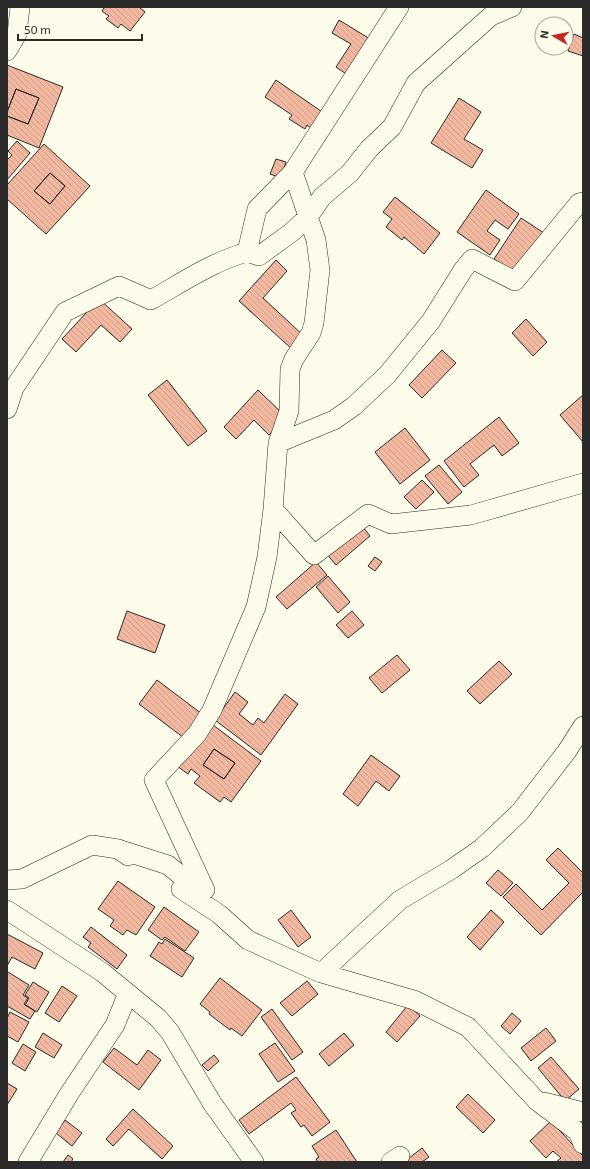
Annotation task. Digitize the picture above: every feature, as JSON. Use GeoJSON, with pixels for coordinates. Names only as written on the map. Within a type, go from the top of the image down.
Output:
{"type":"FeatureCollection","features":[{"type":"Feature","properties":{"kind":"street"},"geometry":{"type":"LineString","coordinates":[[7,51],[17,34],[20,7]]}},
{"type":"Feature","properties":{"kind":"street"},"geometry":{"type":"LineString","coordinates":[[247,252],[257,209],[293,172],[399,7]]}},
{"type":"Feature","properties":{"kind":"street"},"geometry":{"type":"LineString","coordinates":[[7,409],[14,388],[65,312],[119,286],[150,300],[232,256],[247,252],[259,256],[292,232],[308,217],[322,197],[350,173],[369,149],[392,127],[416,84],[487,11],[512,7]]}},
{"type":"Feature","properties":{"kind":"street"},"geometry":{"type":"LineString","coordinates":[[7,880],[22,879],[92,845],[118,849],[168,865],[185,879],[205,890],[154,780],[197,734],[212,710],[256,607],[267,557],[273,509],[278,443],[289,411],[290,369],[294,359],[311,333],[314,324],[320,270],[316,240],[293,172]]}},
{"type":"Feature","properties":{"kind":"street"},"geometry":{"type":"LineString","coordinates":[[278,443],[334,420],[359,401],[387,375],[431,321],[463,270],[472,259],[515,281],[579,204],[583,202]]}},
{"type":"Feature","properties":{"kind":"street"},"geometry":{"type":"LineString","coordinates":[[273,509],[314,555],[368,514],[391,524],[471,515],[583,483]]}},
{"type":"Feature","properties":{"kind":"street"},"geometry":{"type":"LineString","coordinates":[[321,973],[400,900],[452,869],[482,848],[520,812],[567,751],[583,726]]}},
{"type":"Feature","properties":{"kind":"street"},"geometry":{"type":"LineString","coordinates":[[118,849],[219,914],[248,940],[321,973],[414,1000],[468,1027],[537,1101],[578,1132],[583,1144]]}},
{"type":"Feature","properties":{"kind":"street"},"geometry":{"type":"LineString","coordinates":[[7,910],[102,972],[158,1018],[170,1032],[212,1103],[254,1162]]}},
{"type":"Feature","properties":{"kind":"street"},"geometry":{"type":"LineString","coordinates":[[28,1162],[115,1025],[128,993]]}},
{"type":"Feature","properties":{"kind":"street"},"geometry":{"type":"LineString","coordinates":[[537,1101],[583,1112]]}},
{"type":"Feature","properties":{"kind":"building"},"geometry":{"type":"Polygon","coordinates":[[[102,7],[139,7],[145,12],[130,31],[121,24],[118,28],[106,19],[109,16],[102,11],[104,8],[102,7]]]}},
{"type":"Feature","properties":{"kind":"building"},"geometry":{"type":"Polygon","coordinates":[[[339,20],[375,42],[352,78],[336,67],[351,44],[332,33],[339,20]]]}},
{"type":"Feature","properties":{"kind":"building"},"geometry":{"type":"Polygon","coordinates":[[[574,34],[583,38],[583,56],[574,53],[574,34]]]}},
{"type":"Feature","properties":{"kind":"building"},"geometry":{"type":"Polygon","coordinates":[[[7,65],[63,87],[39,148],[7,135],[7,116],[28,124],[39,98],[16,89],[7,112],[7,65]]]}},
{"type":"Feature","properties":{"kind":"building"},"geometry":{"type":"Polygon","coordinates":[[[276,80],[328,116],[317,132],[307,125],[305,129],[289,119],[292,115],[265,97],[276,80]]]}},
{"type":"Feature","properties":{"kind":"building"},"geometry":{"type":"Polygon","coordinates":[[[16,89],[39,98],[28,124],[7,116],[7,112],[16,89]]]}},
{"type":"Feature","properties":{"kind":"building"},"geometry":{"type":"Polygon","coordinates":[[[459,98],[481,112],[464,139],[483,150],[472,168],[431,143],[459,98]]]}},
{"type":"Feature","properties":{"kind":"building"},"geometry":{"type":"Polygon","coordinates":[[[17,141],[30,153],[7,180],[7,160],[12,155],[8,151],[17,141]]]}},
{"type":"Feature","properties":{"kind":"building"},"geometry":{"type":"Polygon","coordinates":[[[44,144],[90,186],[46,234],[7,199],[7,185],[44,144]],[[50,173],[34,191],[50,204],[65,186],[50,173]]]}},
{"type":"Feature","properties":{"kind":"building"},"geometry":{"type":"Polygon","coordinates":[[[276,159],[286,162],[281,178],[270,174],[276,159]]]}},
{"type":"Feature","properties":{"kind":"building"},"geometry":{"type":"Polygon","coordinates":[[[50,173],[65,186],[50,204],[34,191],[50,173]]]}},
{"type":"Feature","properties":{"kind":"building"},"geometry":{"type":"Polygon","coordinates":[[[486,190],[519,214],[508,229],[495,220],[487,231],[500,240],[490,255],[457,232],[486,190]]]}},
{"type":"Feature","properties":{"kind":"building"},"geometry":{"type":"Polygon","coordinates":[[[395,197],[440,233],[424,254],[404,237],[402,240],[386,227],[392,219],[383,212],[395,197]]]}},
{"type":"Feature","properties":{"kind":"building"},"geometry":{"type":"Polygon","coordinates":[[[521,218],[544,233],[517,274],[494,259],[521,218]]]}},
{"type":"Feature","properties":{"kind":"building"},"geometry":{"type":"Polygon","coordinates":[[[276,260],[287,271],[263,298],[305,337],[293,350],[239,301],[276,260]]]}},
{"type":"Feature","properties":{"kind":"building"},"geometry":{"type":"Polygon","coordinates":[[[99,299],[132,329],[120,342],[101,325],[76,352],[62,339],[99,299]]]}},
{"type":"Feature","properties":{"kind":"building"},"geometry":{"type":"Polygon","coordinates":[[[526,319],[547,342],[533,356],[512,333],[526,319]]]}},
{"type":"Feature","properties":{"kind":"building"},"geometry":{"type":"Polygon","coordinates":[[[442,350],[456,363],[422,398],[409,385],[442,350]]]}},
{"type":"Feature","properties":{"kind":"building"},"geometry":{"type":"Polygon","coordinates":[[[167,380],[207,431],[188,446],[148,395],[167,380]]]}},
{"type":"Feature","properties":{"kind":"building"},"geometry":{"type":"Polygon","coordinates":[[[258,390],[286,417],[269,435],[254,420],[236,439],[224,427],[258,390]]]}},
{"type":"Feature","properties":{"kind":"building"},"geometry":{"type":"Polygon","coordinates":[[[583,395],[583,442],[560,415],[583,395]]]}},
{"type":"Feature","properties":{"kind":"building"},"geometry":{"type":"Polygon","coordinates":[[[499,417],[519,443],[502,456],[494,445],[470,464],[479,475],[464,487],[444,461],[499,417]]]}},
{"type":"Feature","properties":{"kind":"building"},"geometry":{"type":"Polygon","coordinates":[[[405,428],[430,460],[400,484],[375,452],[405,428]]]}},
{"type":"Feature","properties":{"kind":"building"},"geometry":{"type":"Polygon","coordinates":[[[439,465],[462,492],[448,504],[425,476],[439,465]]]}},
{"type":"Feature","properties":{"kind":"building"},"geometry":{"type":"Polygon","coordinates":[[[422,480],[434,492],[416,509],[404,497],[422,480]]]}},
{"type":"Feature","properties":{"kind":"building"},"geometry":{"type":"Polygon","coordinates":[[[359,522],[370,536],[336,565],[325,552],[359,522]]]}},
{"type":"Feature","properties":{"kind":"building"},"geometry":{"type":"Polygon","coordinates":[[[375,557],[382,562],[375,571],[368,566],[375,557]]]}},
{"type":"Feature","properties":{"kind":"building"},"geometry":{"type":"Polygon","coordinates":[[[316,562],[327,575],[287,609],[276,597],[316,562]]]}},
{"type":"Feature","properties":{"kind":"building"},"geometry":{"type":"Polygon","coordinates":[[[328,576],[350,602],[338,613],[316,587],[328,576]]]}},
{"type":"Feature","properties":{"kind":"building"},"geometry":{"type":"Polygon","coordinates":[[[127,611],[165,625],[155,653],[117,639],[127,611]]]}},
{"type":"Feature","properties":{"kind":"building"},"geometry":{"type":"Polygon","coordinates":[[[352,611],[364,625],[348,638],[336,625],[352,611]]]}},
{"type":"Feature","properties":{"kind":"building"},"geometry":{"type":"Polygon","coordinates":[[[397,655],[410,670],[382,693],[369,678],[397,655]]]}},
{"type":"Feature","properties":{"kind":"building"},"geometry":{"type":"Polygon","coordinates":[[[499,661],[512,674],[480,704],[467,691],[499,661]]]}},
{"type":"Feature","properties":{"kind":"building"},"geometry":{"type":"Polygon","coordinates":[[[157,680],[206,717],[188,741],[139,704],[157,680]]]}},
{"type":"Feature","properties":{"kind":"building"},"geometry":{"type":"Polygon","coordinates":[[[235,692],[248,702],[239,714],[253,725],[258,718],[264,723],[285,694],[298,704],[261,755],[215,720],[235,692]]]}},
{"type":"Feature","properties":{"kind":"building"},"geometry":{"type":"Polygon","coordinates":[[[209,722],[261,761],[231,802],[224,797],[220,802],[194,783],[200,776],[191,769],[188,774],[177,766],[209,722]],[[214,749],[203,765],[224,779],[235,763],[214,749]]]}},
{"type":"Feature","properties":{"kind":"building"},"geometry":{"type":"Polygon","coordinates":[[[214,749],[235,763],[224,779],[203,765],[214,749]]]}},
{"type":"Feature","properties":{"kind":"building"},"geometry":{"type":"Polygon","coordinates":[[[371,755],[400,776],[389,791],[376,781],[358,806],[343,794],[371,755]]]}},
{"type":"Feature","properties":{"kind":"building"},"geometry":{"type":"Polygon","coordinates":[[[558,848],[583,873],[583,892],[541,935],[503,897],[516,884],[542,910],[569,883],[546,860],[558,848]]]}},
{"type":"Feature","properties":{"kind":"building"},"geometry":{"type":"Polygon","coordinates":[[[498,870],[513,883],[501,896],[486,883],[498,870]]]}},
{"type":"Feature","properties":{"kind":"building"},"geometry":{"type":"Polygon","coordinates":[[[118,881],[155,907],[136,935],[127,930],[123,935],[110,926],[114,920],[98,909],[118,881]]]}},
{"type":"Feature","properties":{"kind":"building"},"geometry":{"type":"Polygon","coordinates":[[[164,907],[199,932],[185,951],[165,937],[162,940],[148,930],[164,907]]]}},
{"type":"Feature","properties":{"kind":"building"},"geometry":{"type":"Polygon","coordinates":[[[291,910],[311,937],[298,947],[278,920],[291,910]]]}},
{"type":"Feature","properties":{"kind":"building"},"geometry":{"type":"Polygon","coordinates":[[[491,910],[504,922],[480,950],[467,937],[491,910]]]}},
{"type":"Feature","properties":{"kind":"building"},"geometry":{"type":"Polygon","coordinates":[[[91,927],[127,955],[117,969],[88,947],[91,943],[83,937],[91,927]]]}},
{"type":"Feature","properties":{"kind":"building"},"geometry":{"type":"Polygon","coordinates":[[[7,934],[43,953],[35,969],[12,957],[7,966],[7,934]]]}},
{"type":"Feature","properties":{"kind":"building"},"geometry":{"type":"Polygon","coordinates":[[[165,939],[194,958],[182,977],[150,956],[159,942],[162,944],[165,939]]]}},
{"type":"Feature","properties":{"kind":"building"},"geometry":{"type":"Polygon","coordinates":[[[8,972],[29,985],[23,995],[28,998],[24,1004],[35,1011],[30,1019],[7,1006],[8,972]]]}},
{"type":"Feature","properties":{"kind":"building"},"geometry":{"type":"Polygon","coordinates":[[[220,978],[262,1010],[242,1036],[231,1028],[230,1030],[209,1014],[210,1012],[200,1004],[220,978]]]}},
{"type":"Feature","properties":{"kind":"building"},"geometry":{"type":"Polygon","coordinates":[[[307,981],[318,994],[292,1016],[280,1003],[307,981]]]}},
{"type":"Feature","properties":{"kind":"building"},"geometry":{"type":"Polygon","coordinates":[[[33,982],[49,992],[37,1012],[25,1005],[29,998],[25,995],[33,982]]]}},
{"type":"Feature","properties":{"kind":"building"},"geometry":{"type":"Polygon","coordinates":[[[62,986],[77,996],[59,1022],[45,1013],[62,986]]]}},
{"type":"Feature","properties":{"kind":"building"},"geometry":{"type":"Polygon","coordinates":[[[408,1005],[420,1016],[397,1042],[386,1032],[408,1005]]]}},
{"type":"Feature","properties":{"kind":"building"},"geometry":{"type":"Polygon","coordinates":[[[272,1009],[303,1052],[292,1060],[261,1017],[272,1009]]]}},
{"type":"Feature","properties":{"kind":"building"},"geometry":{"type":"Polygon","coordinates":[[[10,1012],[29,1022],[18,1042],[7,1036],[7,1018],[10,1012]]]}},
{"type":"Feature","properties":{"kind":"building"},"geometry":{"type":"Polygon","coordinates":[[[512,1013],[521,1021],[510,1034],[501,1026],[512,1013]]]}},
{"type":"Feature","properties":{"kind":"building"},"geometry":{"type":"Polygon","coordinates":[[[546,1028],[556,1041],[531,1061],[521,1048],[546,1028]]]}},
{"type":"Feature","properties":{"kind":"building"},"geometry":{"type":"Polygon","coordinates":[[[43,1033],[62,1045],[54,1058],[35,1047],[43,1033]]]}},
{"type":"Feature","properties":{"kind":"building"},"geometry":{"type":"Polygon","coordinates":[[[344,1033],[354,1045],[329,1066],[319,1054],[344,1033]]]}},
{"type":"Feature","properties":{"kind":"building"},"geometry":{"type":"Polygon","coordinates":[[[275,1043],[295,1071],[278,1082],[259,1054],[275,1043]]]}},
{"type":"Feature","properties":{"kind":"building"},"geometry":{"type":"Polygon","coordinates":[[[23,1044],[36,1052],[25,1071],[12,1063],[23,1044]]]}},
{"type":"Feature","properties":{"kind":"building"},"geometry":{"type":"Polygon","coordinates":[[[114,1048],[137,1065],[148,1050],[161,1060],[139,1090],[103,1062],[114,1048]]]}},
{"type":"Feature","properties":{"kind":"building"},"geometry":{"type":"Polygon","coordinates":[[[214,1055],[219,1061],[208,1071],[202,1065],[214,1055]]]}},
{"type":"Feature","properties":{"kind":"building"},"geometry":{"type":"Polygon","coordinates":[[[551,1057],[579,1089],[565,1101],[538,1068],[551,1057]]]}},
{"type":"Feature","properties":{"kind":"building"},"geometry":{"type":"Polygon","coordinates":[[[296,1077],[330,1122],[312,1136],[304,1125],[301,1127],[291,1113],[296,1110],[291,1103],[249,1134],[239,1120],[296,1077]]]}},
{"type":"Feature","properties":{"kind":"building"},"geometry":{"type":"Polygon","coordinates":[[[7,1083],[17,1089],[7,1105],[7,1083]]]}},
{"type":"Feature","properties":{"kind":"building"},"geometry":{"type":"Polygon","coordinates":[[[468,1094],[495,1120],[483,1133],[456,1107],[468,1094]]]}},
{"type":"Feature","properties":{"kind":"building"},"geometry":{"type":"Polygon","coordinates":[[[133,1109],[173,1146],[162,1159],[129,1129],[113,1146],[106,1139],[133,1109]]]}},
{"type":"Feature","properties":{"kind":"building"},"geometry":{"type":"Polygon","coordinates":[[[65,1120],[82,1133],[72,1146],[56,1133],[65,1120]]]}},
{"type":"Feature","properties":{"kind":"building"},"geometry":{"type":"Polygon","coordinates":[[[551,1121],[583,1156],[583,1162],[556,1162],[561,1158],[553,1151],[546,1158],[530,1141],[551,1121]]]}},
{"type":"Feature","properties":{"kind":"building"},"geometry":{"type":"Polygon","coordinates":[[[336,1130],[357,1162],[318,1162],[316,1159],[319,1157],[312,1146],[336,1130]]]}},
{"type":"Feature","properties":{"kind":"building"},"geometry":{"type":"Polygon","coordinates":[[[422,1148],[429,1157],[422,1162],[404,1162],[422,1148]]]}},
{"type":"Feature","properties":{"kind":"building"},"geometry":{"type":"Polygon","coordinates":[[[68,1155],[73,1159],[71,1162],[63,1162],[68,1155]]]}}]}
